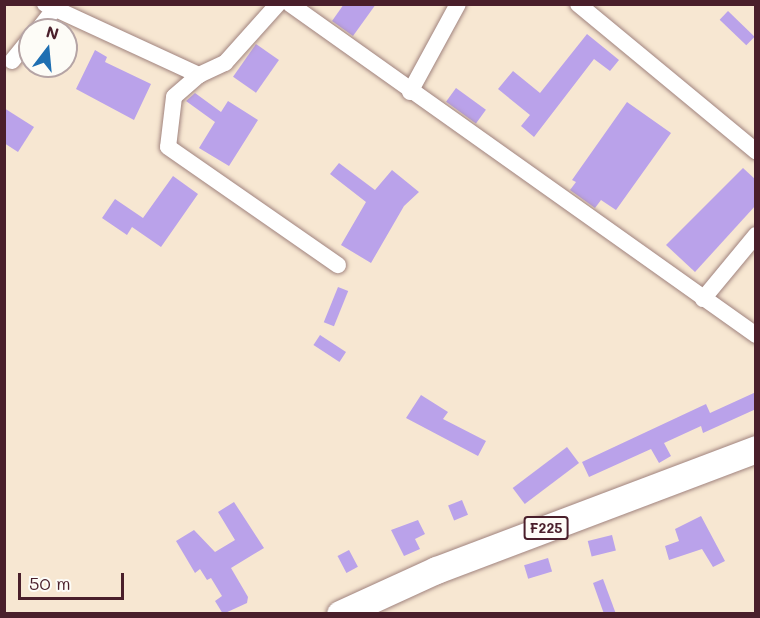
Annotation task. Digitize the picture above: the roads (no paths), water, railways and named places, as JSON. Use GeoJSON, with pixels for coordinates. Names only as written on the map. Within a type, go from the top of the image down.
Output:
{"type":"FeatureCollection","features":[{"type":"Feature","properties":{"kind":"main road","name":"F225"},"geometry":{"type":"LineString","coordinates":[[340,614],[435,570],[756,449]]}},
{"type":"Feature","properties":{"kind":"street"},"geometry":{"type":"LineString","coordinates":[[278,4],[225,63],[199,75],[174,97],[168,147],[338,265]]}},
{"type":"Feature","properties":{"kind":"street"},"geometry":{"type":"LineString","coordinates":[[290,4],[410,92],[756,335]]}},
{"type":"Feature","properties":{"kind":"street"},"geometry":{"type":"LineString","coordinates":[[410,92],[458,4]]}},
{"type":"Feature","properties":{"kind":"street"},"geometry":{"type":"LineString","coordinates":[[578,4],[756,151]]}},
{"type":"Feature","properties":{"kind":"street"},"geometry":{"type":"LineString","coordinates":[[53,6],[199,75]]}},
{"type":"Feature","properties":{"kind":"street"},"geometry":{"type":"LineString","coordinates":[[12,61],[18,54]]}},
{"type":"Feature","properties":{"kind":"street"},"geometry":{"type":"LineString","coordinates":[[703,299],[756,236]]}}]}
